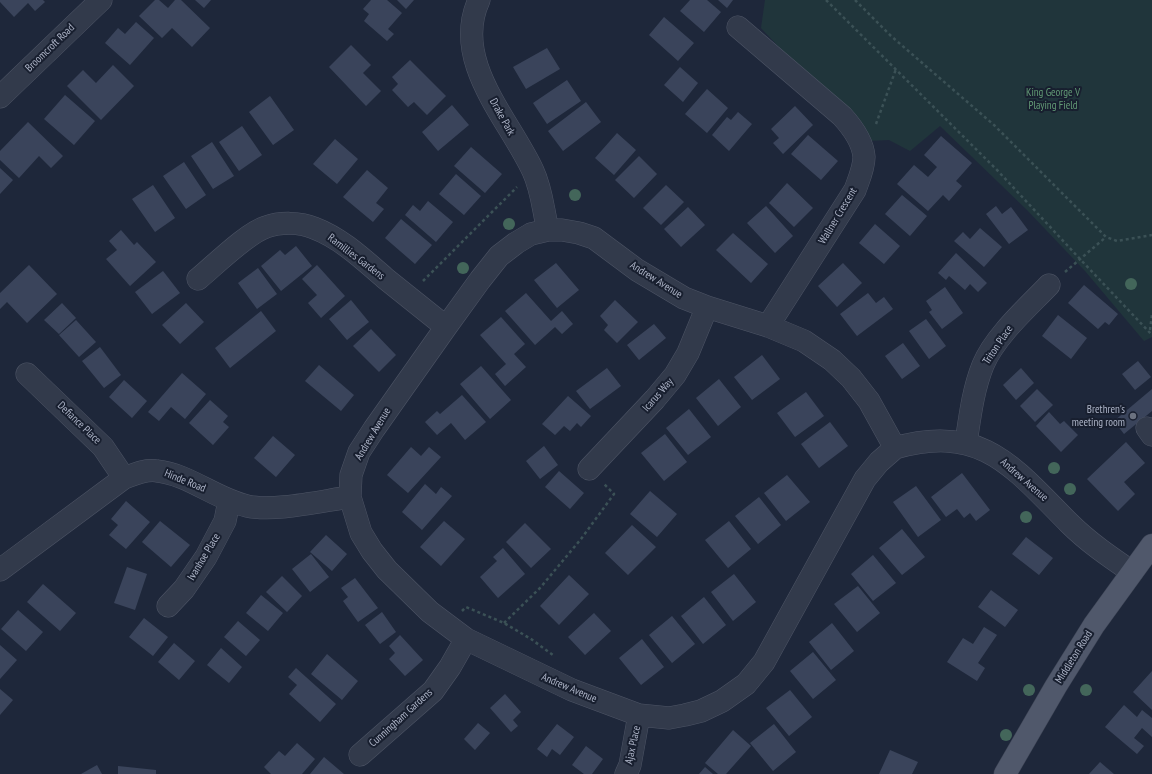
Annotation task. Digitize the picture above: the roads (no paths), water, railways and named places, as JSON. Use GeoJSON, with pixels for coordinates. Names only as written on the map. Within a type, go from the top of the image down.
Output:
{"type":"FeatureCollection","features":[{"type":"Feature","properties":{"kind":"main road","name":"Middleton Road"},"geometry":{"type":"LineString","coordinates":[[1005,774],[1090,631],[1152,545]]}},
{"type":"Feature","properties":{"kind":"street","name":"Broomcroft Road"},"geometry":{"type":"LineString","coordinates":[[0,97],[101,0]]}},
{"type":"Feature","properties":{"kind":"street","name":"Drake Park"},"geometry":{"type":"LineString","coordinates":[[479,0],[474,10],[472,30],[473,50],[479,72],[492,100],[533,171],[542,196],[548,230]]}},
{"type":"Feature","properties":{"kind":"street","name":"Wallner Crescent"},"geometry":{"type":"LineString","coordinates":[[738,27],[842,116],[852,127],[860,141],[864,156],[862,171],[855,190],[768,326]]}},
{"type":"Feature","properties":{"kind":"street","name":"Ramillies Gardens"},"geometry":{"type":"LineString","coordinates":[[198,279],[246,238],[265,227],[283,223],[298,224],[313,227],[336,239],[446,327]]}},
{"type":"Feature","properties":{"kind":"street","name":"Andrew Avenue"},"geometry":{"type":"LineString","coordinates":[[895,448],[869,401],[851,378],[832,360],[804,341],[768,326],[707,307],[684,298],[659,284],[594,238],[568,231],[548,230],[531,234],[499,256],[446,327],[359,452],[351,475],[350,497],[361,533],[372,551],[387,570],[430,612],[466,639],[565,687],[639,715],[669,718],[701,710],[722,701],[746,684],[764,662],[865,479],[879,462],[895,448],[915,442],[938,440],[966,443],[981,448],[1016,470],[1070,524],[1098,549],[1132,572]]}},
{"type":"Feature","properties":{"kind":"street","name":"Triton Place"},"geometry":{"type":"LineString","coordinates":[[966,443],[974,395],[984,364],[998,340],[1015,320],[1050,285]]}},
{"type":"Feature","properties":{"kind":"street","name":"Icarus Way"},"geometry":{"type":"LineString","coordinates":[[589,469],[655,399],[675,375],[688,353],[707,307]]}},
{"type":"Feature","properties":{"kind":"street","name":"Defiance Place"},"geometry":{"type":"LineString","coordinates":[[27,374],[103,447],[124,478]]}},
{"type":"Feature","properties":{"kind":"street","name":"Hinde Road"},"geometry":{"type":"LineString","coordinates":[[0,570],[124,478],[142,472],[156,470],[171,474],[200,486],[228,501],[263,509],[350,497]]}},
{"type":"Feature","properties":{"kind":"street","name":"Ivanhoe Place"},"geometry":{"type":"LineString","coordinates":[[168,606],[184,589],[206,557],[225,521],[228,501]]}},
{"type":"Feature","properties":{"kind":"street","name":"Cunningham Gardens"},"geometry":{"type":"LineString","coordinates":[[360,755],[433,691],[450,667],[466,639]]}},
{"type":"Feature","properties":{"kind":"street","name":"Ajax Place"},"geometry":{"type":"LineString","coordinates":[[626,774],[630,765],[639,715]]}},
{"type":"Feature","properties":{"kind":"place","name":"Brethren's meeting room"},"geometry":{"type":"Point","coordinates":[1133,416]}},
{"type":"Feature","properties":{"kind":"park label","name":"King George V Playing Field"},"geometry":{"type":"Point","coordinates":[1053,99]}}]}
